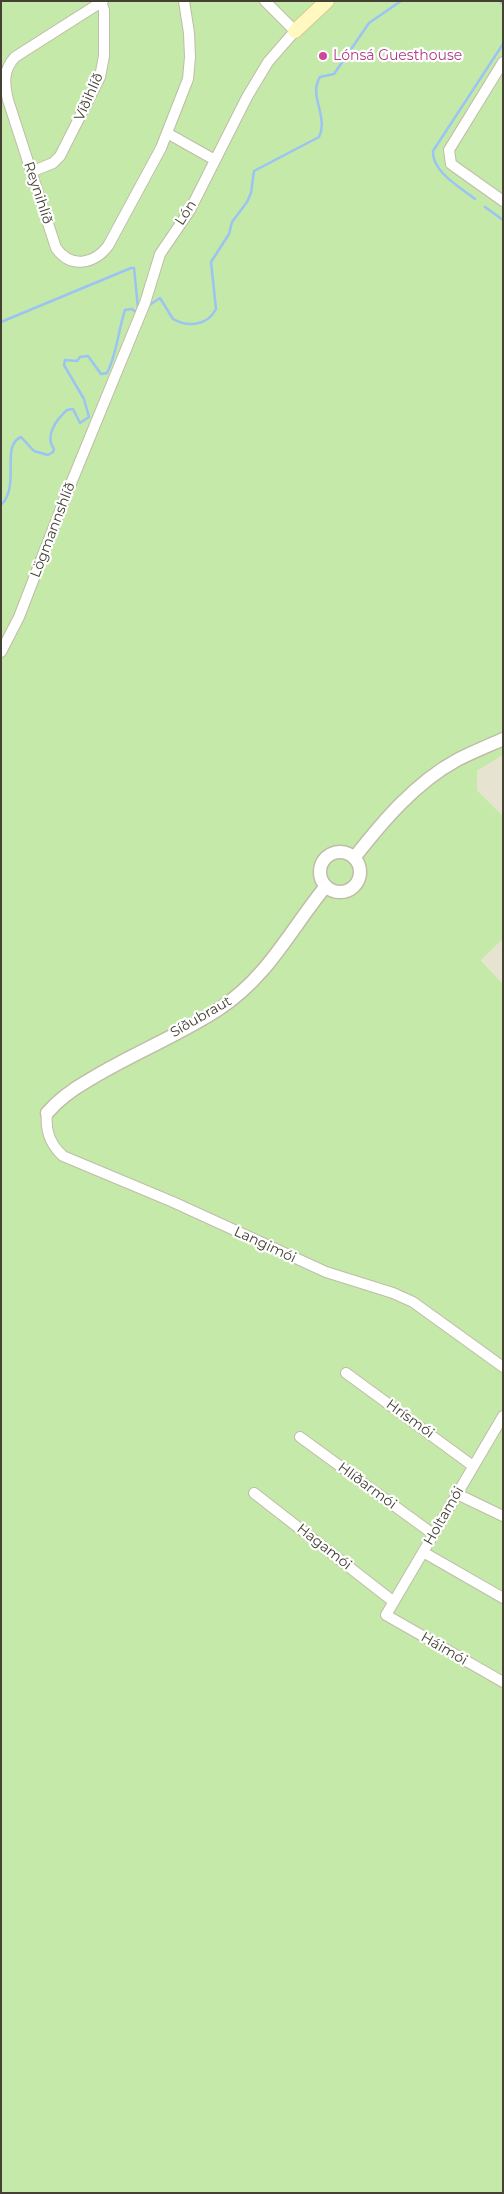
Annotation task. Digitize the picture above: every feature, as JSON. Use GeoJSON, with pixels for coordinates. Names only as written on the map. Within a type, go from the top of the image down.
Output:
{"type":"FeatureCollection","features":[{"type":"Feature","properties":{"kind":"main road"},"geometry":{"type":"LineString","coordinates":[[295,31],[326,2]]}},
{"type":"Feature","properties":{"kind":"street","name":"Reynihlíð"},"geometry":{"type":"LineString","coordinates":[[102,2],[21,53],[8,67],[5,77],[6,90],[56,248],[68,259],[78,262],[88,262],[101,255],[111,241],[167,133],[188,79],[190,68],[189,33],[184,1]]}},
{"type":"Feature","properties":{"kind":"street"},"geometry":{"type":"LineString","coordinates":[[265,1],[295,31]]}},
{"type":"Feature","properties":{"kind":"street","name":"Víðihlíð"},"geometry":{"type":"LineString","coordinates":[[32,172],[53,163],[60,156],[97,86],[104,56],[104,10],[102,2]]}},
{"type":"Feature","properties":{"kind":"street","name":"Lón"},"geometry":{"type":"LineString","coordinates":[[103,408],[143,307],[165,244],[190,210],[247,97],[268,62],[295,31]]}},
{"type":"Feature","properties":{"kind":"street"},"geometry":{"type":"LineString","coordinates":[[503,62],[449,150],[451,164],[503,201]]}},
{"type":"Feature","properties":{"kind":"street"},"geometry":{"type":"LineString","coordinates":[[167,133],[215,160]]}},
{"type":"Feature","properties":{"kind":"street","name":"Lögmannshlíð"},"geometry":{"type":"LineString","coordinates":[[1,652],[19,617],[64,498],[103,408]]}},
{"type":"Feature","properties":{"kind":"street"},"geometry":{"type":"LineString","coordinates":[[354,858],[390,812],[427,782],[456,760],[503,739]]}},
{"type":"Feature","properties":{"kind":"street"},"geometry":{"type":"LineString","coordinates":[[338,852],[345,852],[354,858],[360,871],[354,886],[341,892],[326,886],[320,877],[320,870],[325,858],[338,852]]}},
{"type":"Feature","properties":{"kind":"street","name":"Síðubraut"},"geometry":{"type":"LineString","coordinates":[[47,1113],[55,1103],[75,1088],[130,1055],[210,1015],[252,984],[268,966],[326,886]]}},
{"type":"Feature","properties":{"kind":"street","name":"Langimói"},"geometry":{"type":"LineString","coordinates":[[47,1113],[48,1136],[56,1150],[68,1159],[172,1202],[318,1269],[393,1293],[412,1302],[503,1367]]}},
{"type":"Feature","properties":{"kind":"street","name":"Hrísmói"},"geometry":{"type":"LineString","coordinates":[[346,1373],[473,1466]]}},
{"type":"Feature","properties":{"kind":"street","name":"Holtamói"},"geometry":{"type":"LineString","coordinates":[[386,1615],[503,1416]]}},
{"type":"Feature","properties":{"kind":"street","name":"Hlíðarmói"},"geometry":{"type":"LineString","coordinates":[[300,1437],[434,1534]]}},
{"type":"Feature","properties":{"kind":"street","name":"Hagamói"},"geometry":{"type":"LineString","coordinates":[[254,1493],[394,1602]]}},
{"type":"Feature","properties":{"kind":"street"},"geometry":{"type":"LineString","coordinates":[[457,1494],[503,1516]]}},
{"type":"Feature","properties":{"kind":"street"},"geometry":{"type":"LineString","coordinates":[[423,1552],[503,1598]]}},
{"type":"Feature","properties":{"kind":"street","name":"Háimói"},"geometry":{"type":"LineString","coordinates":[[386,1615],[503,1682]]}},
{"type":"Feature","properties":{"kind":"shaded area"},"geometry":{"type":"Polygon","coordinates":[[[503,755],[503,816],[477,790],[477,771],[503,755]]]}},
{"type":"Feature","properties":{"kind":"shaded area"},"geometry":{"type":"Polygon","coordinates":[[[503,939],[503,984],[481,959],[503,939]]]}},
{"type":"Feature","properties":{"kind":"green space"},"geometry":{"type":"Polygon","coordinates":[[[1,1],[503,1],[503,755],[477,771],[477,790],[503,816],[503,939],[481,960],[503,984],[503,2193],[1,2193],[1,1]]]}},
{"type":"Feature","properties":{"kind":"waterway"},"geometry":{"type":"LineString","coordinates":[[148,306],[160,298],[173,319],[192,324],[203,322],[213,314],[216,309],[211,262],[229,234],[232,222],[247,202],[251,193],[254,171],[319,137],[322,121],[316,91],[320,77],[334,74],[369,23],[401,1]]}},
{"type":"Feature","properties":{"kind":"waterway"},"geometry":{"type":"LineString","coordinates":[[500,1],[503,4]]}},
{"type":"Feature","properties":{"kind":"waterway"},"geometry":{"type":"LineString","coordinates":[[475,199],[442,172],[437,166],[433,151],[503,44]]}},
{"type":"Feature","properties":{"kind":"waterway"},"geometry":{"type":"LineString","coordinates":[[485,207],[503,220]]}},
{"type":"Feature","properties":{"kind":"waterway"},"geometry":{"type":"LineString","coordinates":[[1,322],[131,268],[134,268],[138,308]]}},
{"type":"Feature","properties":{"kind":"waterway"},"geometry":{"type":"LineString","coordinates":[[1,505],[7,497],[10,488],[11,457],[15,442],[21,437],[34,451],[48,455],[54,449],[50,439],[53,428],[67,410],[73,409],[80,423],[89,417],[84,399],[64,365],[65,360],[77,361],[80,357],[88,356],[101,374],[107,373],[113,358],[125,310],[132,309],[136,312],[138,308]]}},
{"type":"Feature","properties":{"kind":"place","name":"Lónsá Guesthouse"},"geometry":{"type":"Point","coordinates":[323,56]}}]}
